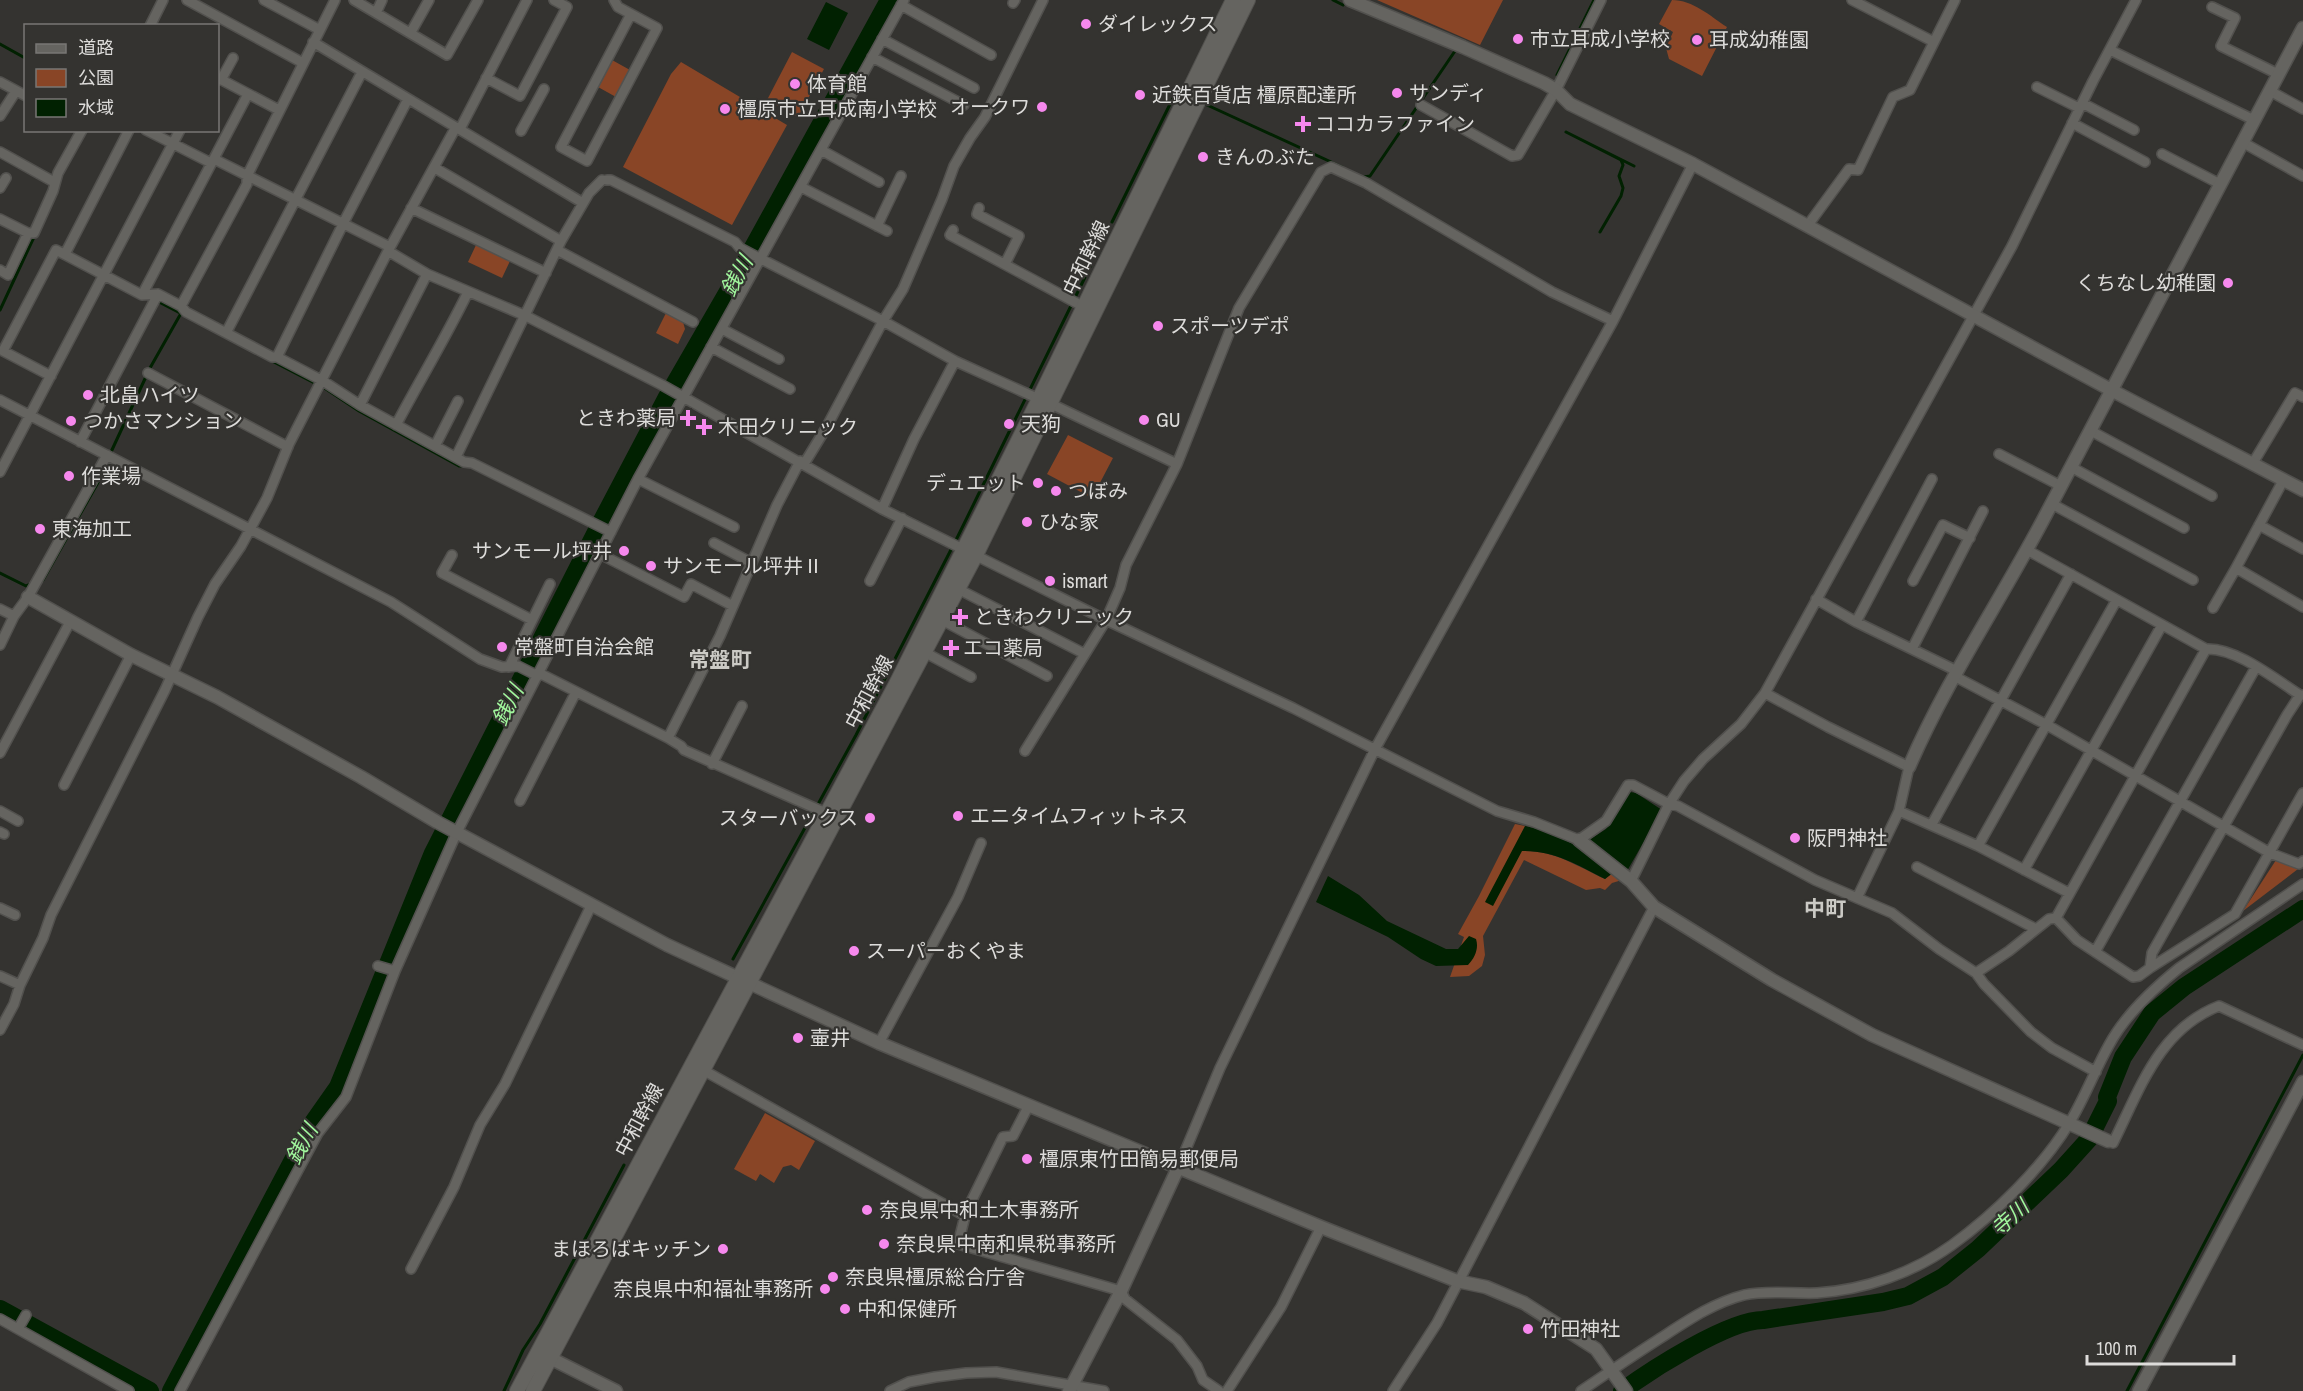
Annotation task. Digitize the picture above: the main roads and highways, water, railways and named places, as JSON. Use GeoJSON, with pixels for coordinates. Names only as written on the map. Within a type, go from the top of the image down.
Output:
{"type":"FeatureCollection","features":[{"type":"Feature","properties":{"kind":"main road","name":"中和幹線"},"geometry":{"type":"LineString","coordinates":[[1037,398],[1077,303],[1233,0]]}},
{"type":"Feature","properties":{"kind":"main road","name":"中和幹線"},"geometry":{"type":"LineString","coordinates":[[533,1391],[704,1070],[819,810],[962,548],[1037,398],[1248,0]]}},
{"type":"Feature","properties":{"kind":"main road","name":"中和幹線"},"geometry":{"type":"LineString","coordinates":[[517,1391],[942,620],[958,589],[962,548]]}},
{"type":"Feature","properties":{"kind":"water"},"geometry":{"type":"Polygon","coordinates":[[[826,2],[848,13],[829,50],[807,39],[826,2]]]}},
{"type":"Feature","properties":{"kind":"water"},"geometry":{"type":"Polygon","coordinates":[[[1630,792],[1636,793],[1662,810],[1627,871],[1591,844],[1589,840],[1606,829],[1630,792]]]}},
{"type":"Feature","properties":{"kind":"water"},"geometry":{"type":"Polygon","coordinates":[[[1525,826],[1550,833],[1572,844],[1614,872],[1605,879],[1555,856],[1522,851],[1493,906],[1485,902],[1525,826]]]}},
{"type":"Feature","properties":{"kind":"water"},"geometry":{"type":"Polygon","coordinates":[[[1328,876],[1359,895],[1387,921],[1446,949],[1458,949],[1469,936],[1476,939],[1477,949],[1473,959],[1468,965],[1436,966],[1388,937],[1316,902],[1328,876]]]}},
{"type":"Feature","properties":{"kind":"waterway","name":"銭川"},"geometry":{"type":"LineString","coordinates":[[171,1391],[312,1124],[338,1087],[433,853],[597,530],[667,397],[745,262],[889,0]]}},
{"type":"Feature","properties":{"kind":"waterway"},"geometry":{"type":"LineString","coordinates":[[1333,0],[1343,5]]}},
{"type":"Feature","properties":{"kind":"waterway"},"geometry":{"type":"LineString","coordinates":[[1557,75],[1594,0]]}},
{"type":"Feature","properties":{"kind":"waterway"},"geometry":{"type":"LineString","coordinates":[[0,44],[24,57]]}},
{"type":"Feature","properties":{"kind":"waterway"},"geometry":{"type":"LineString","coordinates":[[1364,177],[1370,176],[1455,51]]}},
{"type":"Feature","properties":{"kind":"waterway"},"geometry":{"type":"LineString","coordinates":[[1112,222],[1177,90]]}},
{"type":"Feature","properties":{"kind":"waterway"},"geometry":{"type":"LineString","coordinates":[[1207,105],[1342,167]]}},
{"type":"Feature","properties":{"kind":"waterway"},"geometry":{"type":"LineString","coordinates":[[1600,232],[1621,196],[1623,188],[1619,176],[1623,165],[1621,160],[1566,132],[1634,166]]}},
{"type":"Feature","properties":{"kind":"waterway"},"geometry":{"type":"LineString","coordinates":[[0,310],[34,237]]}},
{"type":"Feature","properties":{"kind":"waterway"},"geometry":{"type":"LineString","coordinates":[[733,959],[856,735],[958,536],[1091,265]]}},
{"type":"Feature","properties":{"kind":"waterway"},"geometry":{"type":"LineString","coordinates":[[159,302],[326,389],[359,411],[459,466],[464,466]]}},
{"type":"Feature","properties":{"kind":"waterway"},"geometry":{"type":"LineString","coordinates":[[40,581],[43,580],[109,463],[111,452],[150,368],[180,315]]}},
{"type":"Feature","properties":{"kind":"waterway"},"geometry":{"type":"LineString","coordinates":[[0,573],[26,586],[31,584]]}},
{"type":"Feature","properties":{"kind":"waterway","name":"寺川"},"geometry":{"type":"LineString","coordinates":[[1622,1391],[1690,1348],[1730,1328],[1748,1322],[1883,1302],[1908,1296],[1943,1277],[1978,1249],[2061,1170],[2089,1139],[2108,1101],[2107,1097],[2123,1057],[2152,1013],[2184,987],[2303,909]]}},
{"type":"Feature","properties":{"kind":"waterway"},"geometry":{"type":"LineString","coordinates":[[2127,1391],[2303,1055]]}},
{"type":"Feature","properties":{"kind":"waterway"},"geometry":{"type":"LineString","coordinates":[[504,1391],[523,1350],[540,1324],[624,1165]]}},
{"type":"Feature","properties":{"kind":"waterway","name":"銭川"},"geometry":{"type":"LineString","coordinates":[[0,1309],[150,1391]]}},
{"type":"Feature","properties":{"kind":"place","name":"ダイレックス"},"geometry":{"type":"Point","coordinates":[1086,24]}},
{"type":"Feature","properties":{"kind":"place","name":"市立耳成小学校"},"geometry":{"type":"Point","coordinates":[1518,39]}},
{"type":"Feature","properties":{"kind":"place","name":"耳成幼稚園"},"geometry":{"type":"Point","coordinates":[1697,40]}},
{"type":"Feature","properties":{"kind":"place","name":"体育館"},"geometry":{"type":"Point","coordinates":[795,84]}},
{"type":"Feature","properties":{"kind":"place","name":"サンディ"},"geometry":{"type":"Point","coordinates":[1397,93]}},
{"type":"Feature","properties":{"kind":"place","name":"近鉄百貨店 橿原配達所"},"geometry":{"type":"Point","coordinates":[1140,95]}},
{"type":"Feature","properties":{"kind":"place","name":"オークワ"},"geometry":{"type":"Point","coordinates":[1042,107]}},
{"type":"Feature","properties":{"kind":"place","name":"橿原市立耳成南小学校"},"geometry":{"type":"Point","coordinates":[725,109]}},
{"type":"Feature","properties":{"kind":"place","name":"ココカラファイン"},"geometry":{"type":"Point","coordinates":[1303,124]}},
{"type":"Feature","properties":{"kind":"place","name":"きんのぶた"},"geometry":{"type":"Point","coordinates":[1203,157]}},
{"type":"Feature","properties":{"kind":"place","name":"くちなし幼稚園"},"geometry":{"type":"Point","coordinates":[2228,283]}},
{"type":"Feature","properties":{"kind":"place","name":"スポーツデポ"},"geometry":{"type":"Point","coordinates":[1158,326]}},
{"type":"Feature","properties":{"kind":"place","name":"北畠ハイツ"},"geometry":{"type":"Point","coordinates":[88,395]}},
{"type":"Feature","properties":{"kind":"place","name":"ときわ薬局"},"geometry":{"type":"Point","coordinates":[688,418]}},
{"type":"Feature","properties":{"kind":"place","name":"GU"},"geometry":{"type":"Point","coordinates":[1144,420]}},
{"type":"Feature","properties":{"kind":"place","name":"つかさマンション"},"geometry":{"type":"Point","coordinates":[71,421]}},
{"type":"Feature","properties":{"kind":"place","name":"天狗"},"geometry":{"type":"Point","coordinates":[1009,424]}},
{"type":"Feature","properties":{"kind":"place","name":"木田クリニック"},"geometry":{"type":"Point","coordinates":[704,427]}},
{"type":"Feature","properties":{"kind":"place","name":"作業場"},"geometry":{"type":"Point","coordinates":[69,476]}},
{"type":"Feature","properties":{"kind":"place","name":"デュエット"},"geometry":{"type":"Point","coordinates":[1038,483]}},
{"type":"Feature","properties":{"kind":"place","name":"つぼみ"},"geometry":{"type":"Point","coordinates":[1056,491]}},
{"type":"Feature","properties":{"kind":"place","name":"ひな家"},"geometry":{"type":"Point","coordinates":[1027,522]}},
{"type":"Feature","properties":{"kind":"place","name":"東海加工"},"geometry":{"type":"Point","coordinates":[40,529]}},
{"type":"Feature","properties":{"kind":"place","name":"サンモール坪井"},"geometry":{"type":"Point","coordinates":[624,551]}},
{"type":"Feature","properties":{"kind":"place","name":"サンモール坪井Ⅱ"},"geometry":{"type":"Point","coordinates":[651,566]}},
{"type":"Feature","properties":{"kind":"place","name":"ismart"},"geometry":{"type":"Point","coordinates":[1050,581]}},
{"type":"Feature","properties":{"kind":"place","name":"ときわクリニック"},"geometry":{"type":"Point","coordinates":[960,617]}},
{"type":"Feature","properties":{"kind":"place","name":"常盤町自治会館"},"geometry":{"type":"Point","coordinates":[502,647]}},
{"type":"Feature","properties":{"kind":"place","name":"エコ薬局"},"geometry":{"type":"Point","coordinates":[951,648]}},
{"type":"Feature","properties":{"kind":"place","name":"エニタイムフィットネス"},"geometry":{"type":"Point","coordinates":[958,816]}},
{"type":"Feature","properties":{"kind":"place","name":"スターバックス"},"geometry":{"type":"Point","coordinates":[870,818]}},
{"type":"Feature","properties":{"kind":"place","name":"阪門神社"},"geometry":{"type":"Point","coordinates":[1795,838]}},
{"type":"Feature","properties":{"kind":"place","name":"スーパーおくやま"},"geometry":{"type":"Point","coordinates":[854,951]}},
{"type":"Feature","properties":{"kind":"place","name":"壷井"},"geometry":{"type":"Point","coordinates":[798,1038]}},
{"type":"Feature","properties":{"kind":"place","name":"橿原東竹田簡易郵便局"},"geometry":{"type":"Point","coordinates":[1027,1159]}},
{"type":"Feature","properties":{"kind":"place","name":"奈良県中和土木事務所"},"geometry":{"type":"Point","coordinates":[867,1210]}},
{"type":"Feature","properties":{"kind":"place","name":"奈良県中南和県税事務所"},"geometry":{"type":"Point","coordinates":[884,1244]}},
{"type":"Feature","properties":{"kind":"place","name":"まほろばキッチン"},"geometry":{"type":"Point","coordinates":[723,1249]}},
{"type":"Feature","properties":{"kind":"place","name":"奈良県橿原総合庁舎"},"geometry":{"type":"Point","coordinates":[833,1277]}},
{"type":"Feature","properties":{"kind":"place","name":"奈良県中和福祉事務所"},"geometry":{"type":"Point","coordinates":[825,1289]}},
{"type":"Feature","properties":{"kind":"place","name":"中和保健所"},"geometry":{"type":"Point","coordinates":[845,1309]}},
{"type":"Feature","properties":{"kind":"place","name":"竹田神社"},"geometry":{"type":"Point","coordinates":[1528,1329]}},
{"type":"Feature","properties":{"kind":"district","name":"常盤町"},"geometry":{"type":"Point","coordinates":[720,660]}},
{"type":"Feature","properties":{"kind":"district","name":"中町"},"geometry":{"type":"Point","coordinates":[1825,909]}}]}
